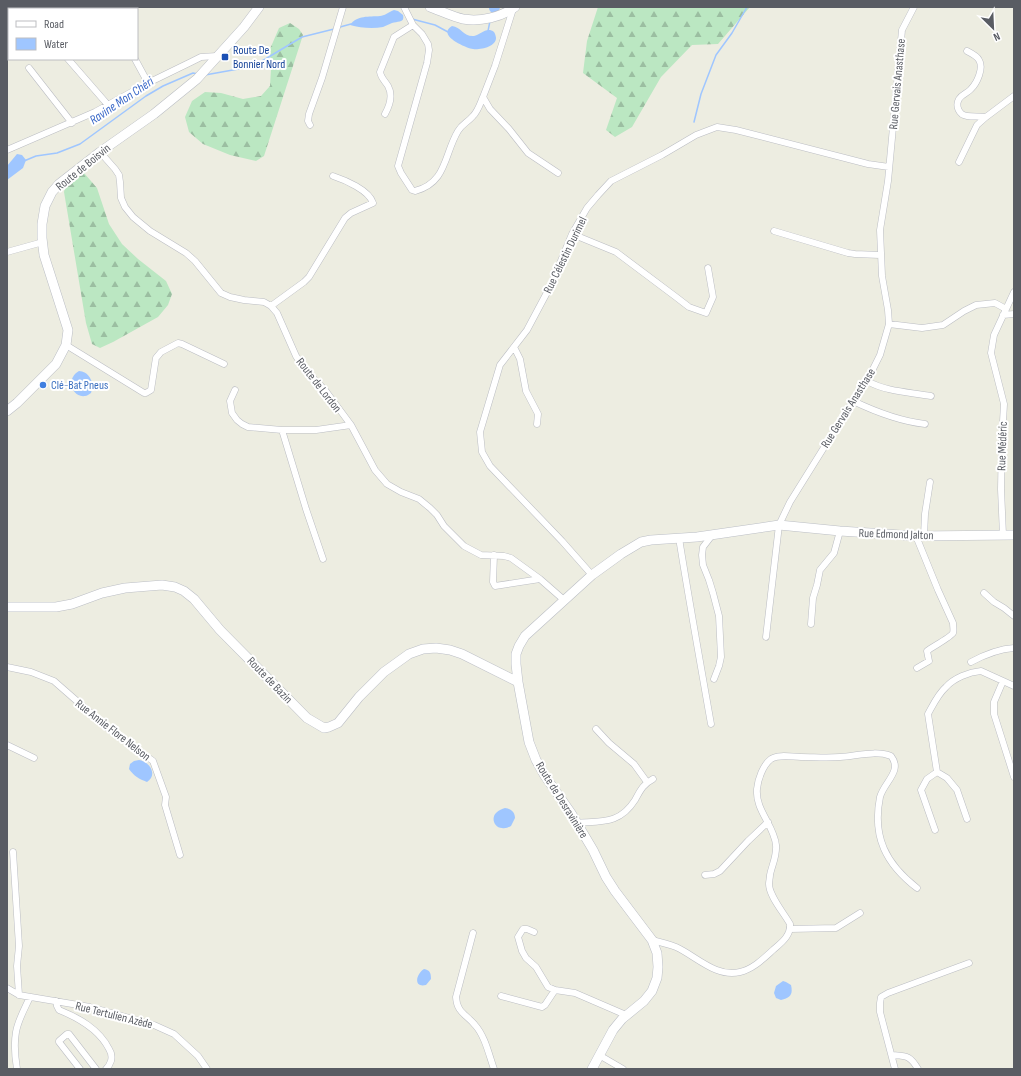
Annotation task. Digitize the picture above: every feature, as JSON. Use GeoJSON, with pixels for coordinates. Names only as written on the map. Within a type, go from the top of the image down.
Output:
{"type":"FeatureCollection","features":[{"type":"Feature","properties":{"kind":"street","name":"Route de Boisvin"},"geometry":{"type":"LineString","coordinates":[[7,411],[56,364],[66,345],[68,330],[44,255],[42,224],[45,206],[52,192],[59,184],[100,152],[154,114],[198,78],[244,27],[258,7]]}},
{"type":"Feature","properties":{"kind":"street"},"geometry":{"type":"LineString","coordinates":[[310,125],[308,121],[309,114],[322,78],[343,7]]}},
{"type":"Feature","properties":{"kind":"street"},"geometry":{"type":"LineString","coordinates":[[404,7],[414,25],[428,44],[429,50],[427,63],[398,166],[412,190],[416,191],[425,188],[442,172],[456,135],[462,124],[477,111],[495,66],[514,8]]}},
{"type":"Feature","properties":{"kind":"street"},"geometry":{"type":"LineString","coordinates":[[430,7],[462,19],[479,20],[494,17],[514,8]]}},
{"type":"Feature","properties":{"kind":"street","name":"Rue Gervais Anasthase"},"geometry":{"type":"LineString","coordinates":[[766,637],[779,525],[790,502],[867,381],[880,355],[889,324],[882,276],[880,230],[888,181],[902,30],[914,7]]}},
{"type":"Feature","properties":{"kind":"street"},"geometry":{"type":"LineString","coordinates":[[385,114],[389,107],[390,95],[389,89],[380,72],[394,37],[414,25]]}},
{"type":"Feature","properties":{"kind":"street"},"geometry":{"type":"LineString","coordinates":[[967,51],[980,60],[981,69],[970,90],[960,99],[958,107],[962,114],[966,116],[986,117]]}},
{"type":"Feature","properties":{"kind":"street"},"geometry":{"type":"LineString","coordinates":[[7,150],[108,105],[148,83],[201,57],[217,56]]}},
{"type":"Feature","properties":{"kind":"street"},"geometry":{"type":"LineString","coordinates":[[69,60],[108,105]]}},
{"type":"Feature","properties":{"kind":"street"},"geometry":{"type":"LineString","coordinates":[[135,60],[148,83]]}},
{"type":"Feature","properties":{"kind":"street"},"geometry":{"type":"LineString","coordinates":[[29,68],[72,122]]}},
{"type":"Feature","properties":{"kind":"street"},"geometry":{"type":"LineString","coordinates":[[959,162],[977,125],[1014,96]]}},
{"type":"Feature","properties":{"kind":"street"},"geometry":{"type":"LineString","coordinates":[[483,97],[490,109],[509,129],[528,153],[558,173]]}},
{"type":"Feature","properties":{"kind":"street","name":"Rue Célestin Durimel"},"geometry":{"type":"LineString","coordinates":[[592,575],[562,541],[490,466],[482,452],[480,432],[500,365],[527,330],[551,285],[572,234],[587,208],[611,181],[662,155],[696,135],[716,128],[736,130],[868,164],[889,167]]}},
{"type":"Feature","properties":{"kind":"street"},"geometry":{"type":"LineString","coordinates":[[100,152],[115,169],[120,182],[122,198],[125,206],[133,217],[150,231],[186,253],[195,261],[221,293],[230,297],[244,300],[264,302],[271,306],[309,277],[345,218],[351,213],[374,203],[372,198],[351,182],[333,176]]}},
{"type":"Feature","properties":{"kind":"street"},"geometry":{"type":"LineString","coordinates":[[774,231],[848,253],[880,255]]}},
{"type":"Feature","properties":{"kind":"street"},"geometry":{"type":"LineString","coordinates":[[572,234],[616,252],[689,307],[706,313],[713,297],[708,268]]}},
{"type":"Feature","properties":{"kind":"street"},"geometry":{"type":"LineString","coordinates":[[7,252],[43,242]]}},
{"type":"Feature","properties":{"kind":"street","name":"Rue Médéric"},"geometry":{"type":"LineString","coordinates":[[1003,535],[1001,489],[1004,404],[991,353],[994,335],[1014,292]]}},
{"type":"Feature","properties":{"kind":"street"},"geometry":{"type":"LineString","coordinates":[[889,324],[922,328],[943,325],[976,305],[995,303],[1004,312],[1014,314]]}},
{"type":"Feature","properties":{"kind":"street","name":"Route de Lordon"},"geometry":{"type":"LineString","coordinates":[[271,306],[277,313],[296,356],[306,371],[325,390],[350,425],[375,470],[387,484],[400,492],[419,499],[437,515],[444,526],[464,546],[481,555],[494,555],[511,558],[564,600]]}},
{"type":"Feature","properties":{"kind":"street"},"geometry":{"type":"LineString","coordinates":[[66,345],[137,389],[146,393],[151,390],[156,358],[161,352],[178,343],[224,364]]}},
{"type":"Feature","properties":{"kind":"street"},"geometry":{"type":"LineString","coordinates":[[514,347],[520,359],[526,391],[538,414],[537,424]]}},
{"type":"Feature","properties":{"kind":"street"},"geometry":{"type":"LineString","coordinates":[[867,381],[899,392],[931,396]]}},
{"type":"Feature","properties":{"kind":"street"},"geometry":{"type":"LineString","coordinates":[[235,390],[230,402],[232,413],[236,420],[248,427],[282,430],[316,430],[350,425]]}},
{"type":"Feature","properties":{"kind":"street"},"geometry":{"type":"LineString","coordinates":[[853,401],[869,409],[900,420],[924,424]]}},
{"type":"Feature","properties":{"kind":"street"},"geometry":{"type":"LineString","coordinates":[[282,430],[306,509],[323,558]]}},
{"type":"Feature","properties":{"kind":"street"},"geometry":{"type":"LineString","coordinates":[[917,668],[929,661],[927,651],[950,636],[954,631],[938,590],[920,536],[930,482]]}},
{"type":"Feature","properties":{"kind":"street","name":"Rue Edmond Jalton"},"geometry":{"type":"LineString","coordinates":[[779,525],[840,531],[920,536],[1014,535]]}},
{"type":"Feature","properties":{"kind":"street","name":"Route de Desravinière"},"geometry":{"type":"LineString","coordinates":[[592,1069],[613,1030],[626,1015],[644,1001],[652,991],[657,978],[657,953],[652,940],[606,877],[593,850],[577,823],[536,760],[529,742],[518,682],[516,654],[525,636],[564,600],[592,575],[641,542],[697,537],[779,525]]}},
{"type":"Feature","properties":{"kind":"street"},"geometry":{"type":"LineString","coordinates":[[811,624],[813,598],[820,570],[834,553],[840,531]]}},
{"type":"Feature","properties":{"kind":"street"},"geometry":{"type":"LineString","coordinates":[[713,534],[703,547],[702,565],[711,586],[719,616],[721,657],[714,679]]}},
{"type":"Feature","properties":{"kind":"street"},"geometry":{"type":"LineString","coordinates":[[679,538],[712,724]]}},
{"type":"Feature","properties":{"kind":"street"},"geometry":{"type":"LineString","coordinates":[[494,555],[493,582],[495,586],[540,580]]}},
{"type":"Feature","properties":{"kind":"street","name":"Route de Bazin"},"geometry":{"type":"LineString","coordinates":[[7,606],[56,607],[72,604],[102,593],[135,587],[162,585],[184,590],[308,718],[324,728],[338,723],[359,697],[384,672],[409,654],[423,649],[436,648],[462,654],[518,682]]}},
{"type":"Feature","properties":{"kind":"street"},"geometry":{"type":"LineString","coordinates":[[984,593],[1014,616]]}},
{"type":"Feature","properties":{"kind":"street"},"geometry":{"type":"LineString","coordinates":[[971,662],[1001,650],[1014,648]]}},
{"type":"Feature","properties":{"kind":"street"},"geometry":{"type":"LineString","coordinates":[[504,675],[516,664]]}},
{"type":"Feature","properties":{"kind":"street","name":"Rue Annie Flore Nelson"},"geometry":{"type":"LineString","coordinates":[[7,667],[31,672],[54,681],[110,730],[153,761],[166,797],[165,805],[180,855]]}},
{"type":"Feature","properties":{"kind":"street"},"geometry":{"type":"LineString","coordinates":[[937,772],[928,714],[943,690],[954,681],[981,671],[1014,686]]}},
{"type":"Feature","properties":{"kind":"street"},"geometry":{"type":"LineString","coordinates":[[1003,681],[994,702],[994,714],[1014,776]]}},
{"type":"Feature","properties":{"kind":"street"},"geometry":{"type":"LineString","coordinates":[[577,823],[612,820],[625,813],[643,786],[650,780],[634,764],[608,743],[596,729]]}},
{"type":"Feature","properties":{"kind":"street"},"geometry":{"type":"LineString","coordinates":[[7,745],[34,758]]}},
{"type":"Feature","properties":{"kind":"street"},"geometry":{"type":"LineString","coordinates":[[652,940],[676,947],[714,969],[727,973],[740,972],[753,967],[782,942],[788,934],[790,924],[772,894],[769,884],[776,846],[773,832],[760,807],[757,796],[757,787],[760,774],[766,764],[775,757],[818,758],[879,753],[891,756],[895,762],[895,768],[880,796],[878,813],[879,834],[881,843],[894,866],[905,878],[918,888]]}},
{"type":"Feature","properties":{"kind":"street"},"geometry":{"type":"LineString","coordinates":[[937,772],[947,778],[957,790],[967,820]]}},
{"type":"Feature","properties":{"kind":"street"},"geometry":{"type":"LineString","coordinates":[[936,830],[921,790],[927,779],[937,772]]}},
{"type":"Feature","properties":{"kind":"street"},"geometry":{"type":"LineString","coordinates":[[705,874],[714,874],[720,871],[768,822]]}},
{"type":"Feature","properties":{"kind":"street"},"geometry":{"type":"LineString","coordinates":[[13,852],[19,946],[17,966],[18,994]]}},
{"type":"Feature","properties":{"kind":"street"},"geometry":{"type":"LineString","coordinates":[[790,930],[836,928],[860,913]]}},
{"type":"Feature","properties":{"kind":"street"},"geometry":{"type":"LineString","coordinates":[[534,932],[523,929],[518,937],[519,943],[526,958],[536,967],[548,987],[555,990],[575,993],[626,1015]]}},
{"type":"Feature","properties":{"kind":"street"},"geometry":{"type":"LineString","coordinates":[[473,933],[456,997],[459,1010],[480,1030],[494,1069]]}},
{"type":"Feature","properties":{"kind":"street"},"geometry":{"type":"LineString","coordinates":[[895,1069],[880,1012],[881,997],[888,993],[969,963]]}},
{"type":"Feature","properties":{"kind":"street","name":"Rue Tertulien Azède"},"geometry":{"type":"LineString","coordinates":[[7,988],[18,994],[90,1007],[154,1025],[174,1034],[198,1056],[207,1069]]}},
{"type":"Feature","properties":{"kind":"street"},"geometry":{"type":"LineString","coordinates":[[501,996],[542,1007],[546,1005],[555,990]]}},
{"type":"Feature","properties":{"kind":"street"},"geometry":{"type":"LineString","coordinates":[[17,1069],[15,1049],[16,1032],[30,997]]}},
{"type":"Feature","properties":{"kind":"street"},"geometry":{"type":"LineString","coordinates":[[56,1001],[58,1010],[74,1016],[96,1031],[105,1042],[111,1053],[111,1060],[106,1069]]}},
{"type":"Feature","properties":{"kind":"street"},"geometry":{"type":"LineString","coordinates":[[80,1069],[59,1042],[67,1034],[69,1034],[96,1069]]}},
{"type":"Feature","properties":{"kind":"street"},"geometry":{"type":"LineString","coordinates":[[599,1055],[620,1068]]}},
{"type":"Feature","properties":{"kind":"street"},"geometry":{"type":"LineString","coordinates":[[892,1055],[906,1056],[914,1062],[918,1069]]}},
{"type":"Feature","properties":{"kind":"green space"},"geometry":{"type":"Polygon","coordinates":[[[598,7],[750,7],[718,44],[692,45],[661,77],[632,127],[615,137],[606,130],[617,98],[583,73],[587,41],[598,7]]]}},
{"type":"Feature","properties":{"kind":"green space"},"geometry":{"type":"Polygon","coordinates":[[[290,23],[299,29],[303,35],[264,156],[256,161],[230,155],[203,144],[189,132],[185,117],[192,101],[205,92],[221,93],[243,99],[261,96],[270,86],[270,49],[279,28],[290,23]]]}},
{"type":"Feature","properties":{"kind":"green space"},"geometry":{"type":"Polygon","coordinates":[[[84,173],[97,188],[109,224],[122,244],[166,281],[172,294],[168,305],[158,317],[100,348],[92,344],[86,323],[64,192],[65,187],[84,173]]]}},
{"type":"Feature","properties":{"kind":"water"},"geometry":{"type":"Polygon","coordinates":[[[394,10],[403,15],[402,21],[379,28],[366,28],[350,25],[360,18],[382,16],[394,10]]]}},
{"type":"Feature","properties":{"kind":"water"},"geometry":{"type":"Polygon","coordinates":[[[452,26],[471,36],[486,30],[491,30],[494,32],[496,38],[491,46],[476,49],[469,48],[459,44],[450,37],[448,30],[452,26]]]}},
{"type":"Feature","properties":{"kind":"water"},"geometry":{"type":"Polygon","coordinates":[[[17,154],[22,155],[26,160],[23,168],[7,180],[7,166],[17,154]]]}},
{"type":"Feature","properties":{"kind":"water"},"geometry":{"type":"Polygon","coordinates":[[[79,371],[85,372],[88,375],[93,385],[91,393],[86,396],[80,396],[72,387],[72,379],[79,371]]]}},
{"type":"Feature","properties":{"kind":"water"},"geometry":{"type":"Polygon","coordinates":[[[139,760],[146,763],[151,769],[152,776],[147,782],[137,777],[129,769],[130,764],[139,760]]]}},
{"type":"Feature","properties":{"kind":"water"},"geometry":{"type":"Polygon","coordinates":[[[505,808],[512,811],[515,818],[511,826],[507,828],[499,828],[495,825],[494,815],[505,808]]]}},
{"type":"Feature","properties":{"kind":"water"},"geometry":{"type":"Polygon","coordinates":[[[424,969],[430,972],[431,979],[426,985],[422,985],[418,983],[417,980],[419,974],[424,969]]]}},
{"type":"Feature","properties":{"kind":"water"},"geometry":{"type":"Polygon","coordinates":[[[783,981],[791,985],[792,991],[789,997],[781,1000],[776,998],[774,993],[776,986],[783,981]]]}},
{"type":"Feature","properties":{"kind":"waterway"},"geometry":{"type":"LineString","coordinates":[[694,122],[701,94],[716,55],[732,33],[747,7]]}},
{"type":"Feature","properties":{"kind":"waterway","name":"Ravine Mon Chéri"},"geometry":{"type":"LineString","coordinates":[[412,19],[435,25],[448,32]]}},
{"type":"Feature","properties":{"kind":"waterway","name":"Ravine Mon Chéri"},"geometry":{"type":"LineString","coordinates":[[488,31],[490,21]]}},
{"type":"Feature","properties":{"kind":"waterway","name":"Ravine Mon Chéri"},"geometry":{"type":"LineString","coordinates":[[340,27],[351,24]]}},
{"type":"Feature","properties":{"kind":"waterway","name":"Ravine Mon Chéri"},"geometry":{"type":"LineString","coordinates":[[205,75],[244,68],[262,61],[302,37],[334,29]]}},
{"type":"Feature","properties":{"kind":"waterway","name":"Ravine Mon Chéri"},"geometry":{"type":"LineString","coordinates":[[24,161],[36,156],[57,153],[80,144],[146,96],[163,86],[193,73],[198,74]]}},
{"type":"Feature","properties":{"kind":"place","name":"Route De Bonnier Nord"},"geometry":{"type":"Point","coordinates":[225,57]}},
{"type":"Feature","properties":{"kind":"place","name":"Clé-Bat Pneus"},"geometry":{"type":"Point","coordinates":[43,385]}}]}
